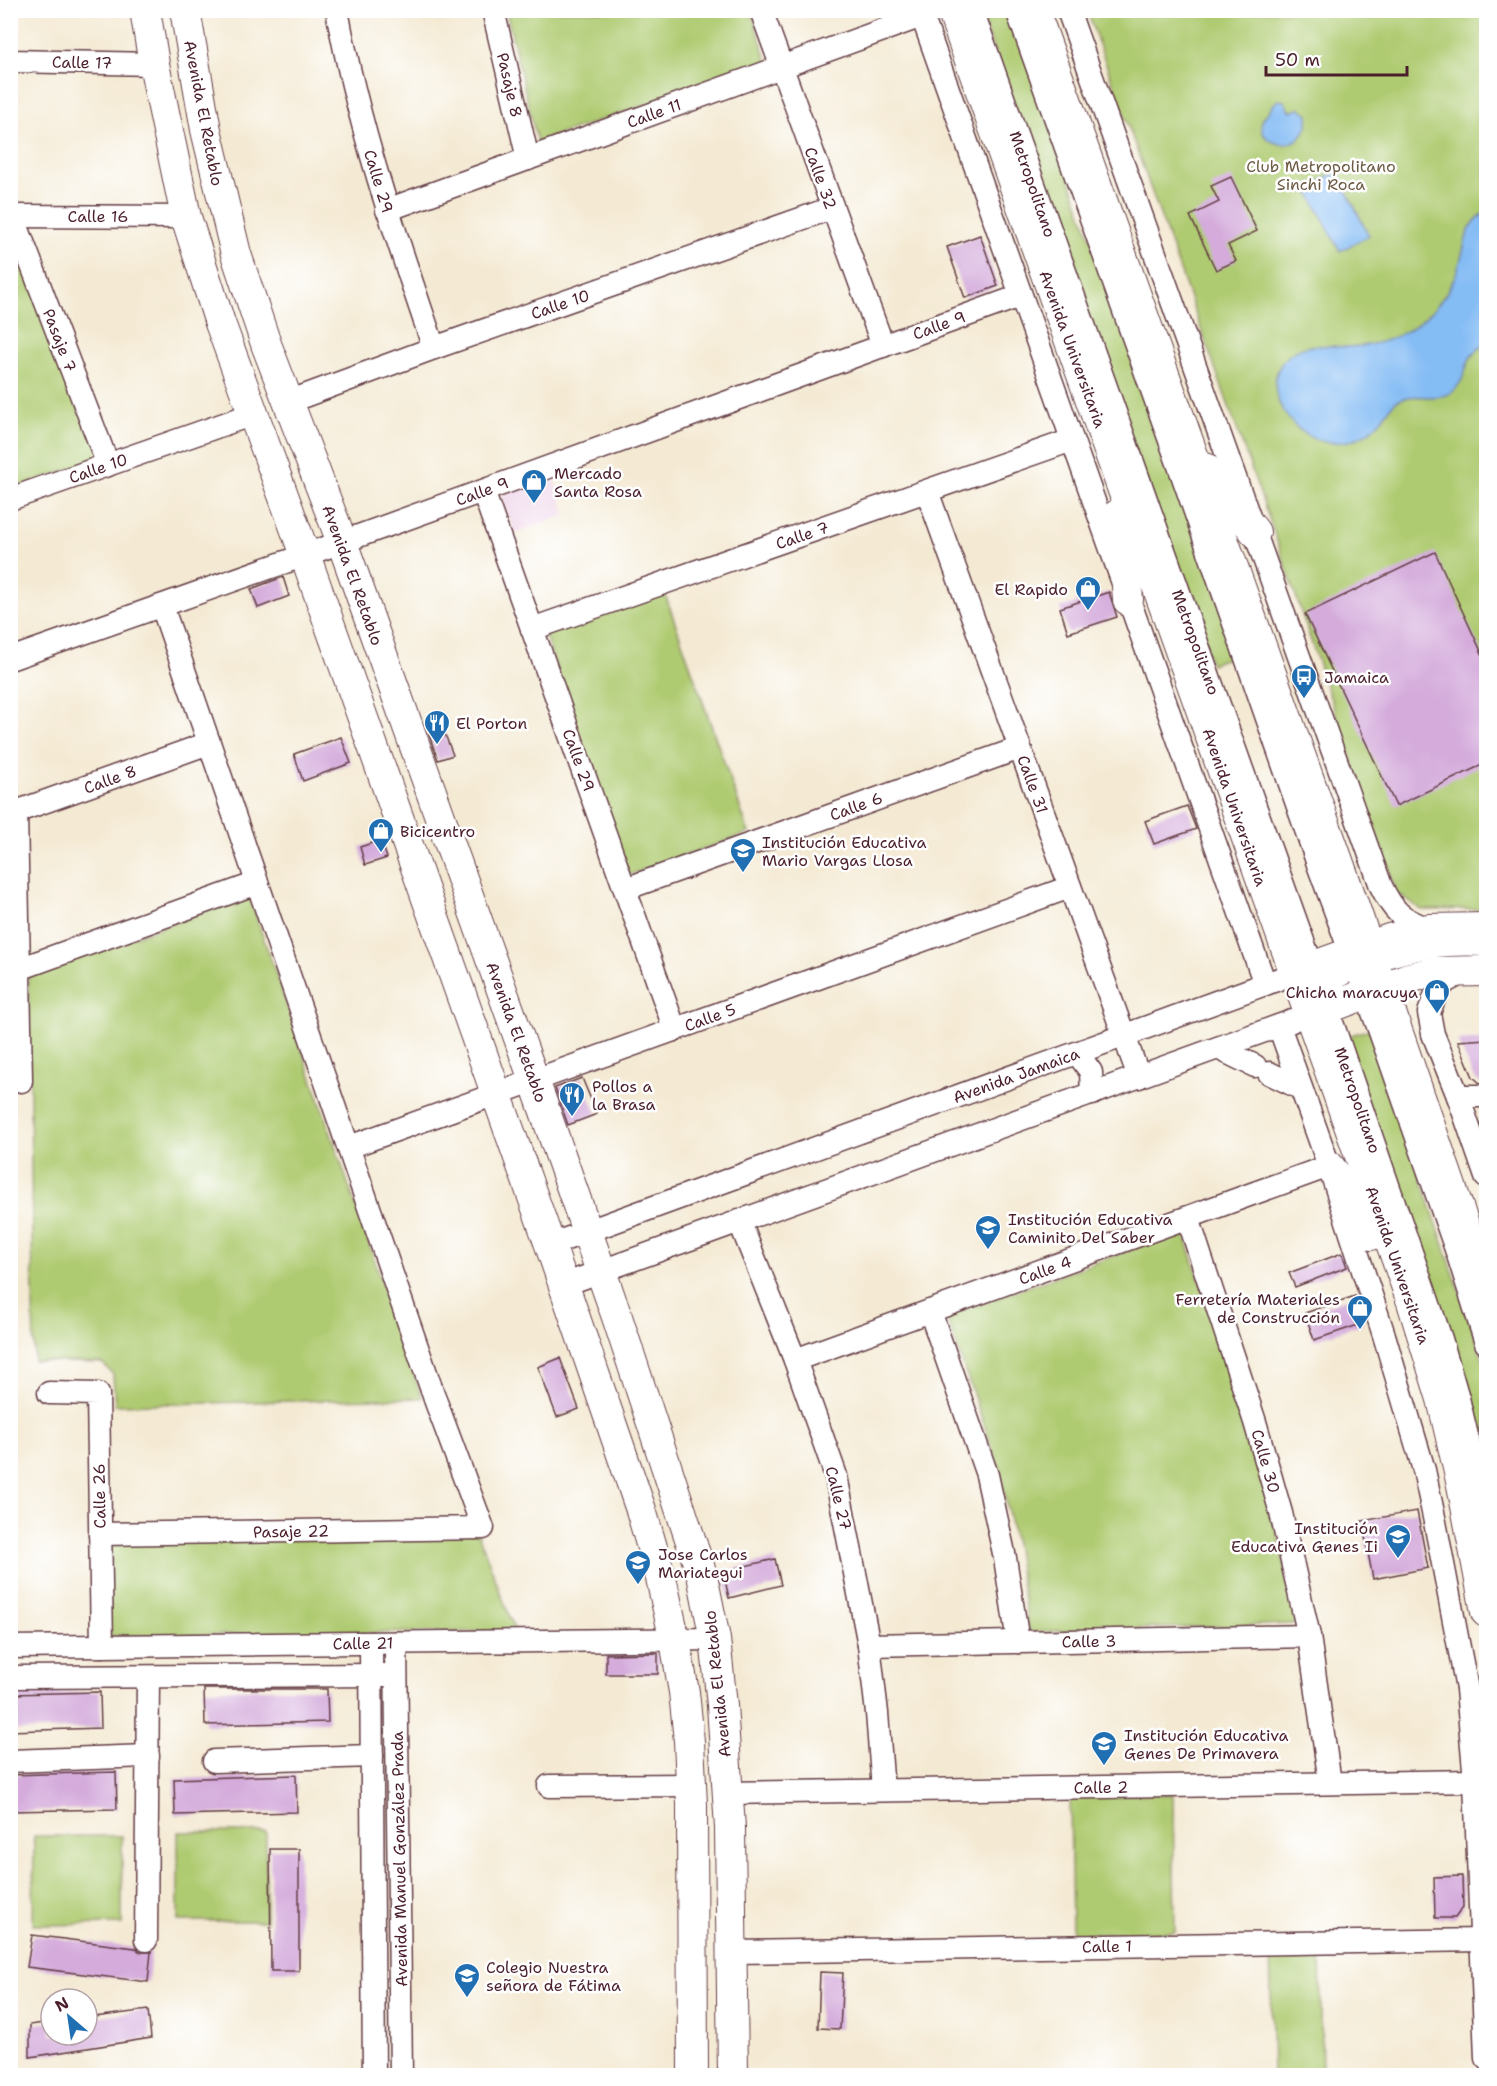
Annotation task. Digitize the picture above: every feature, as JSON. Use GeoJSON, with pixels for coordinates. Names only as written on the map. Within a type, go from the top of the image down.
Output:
{"type":"FeatureCollection","features":[{"type":"Feature","properties":{"kind":"main road","name":"Avenida El Retablo"},"geometry":{"type":"LineString","coordinates":[[146,10],[154,64],[186,216],[220,323],[497,1094],[641,1510],[661,1578],[685,1702],[691,1785],[693,2076]]}},
{"type":"Feature","properties":{"kind":"main road","name":"Avenida El Retablo"},"geometry":{"type":"LineString","coordinates":[[185,10],[206,130],[230,232],[266,344],[342,542],[534,1080],[681,1506],[702,1575],[715,1639],[728,1793],[733,2076]]}},
{"type":"Feature","properties":{"kind":"main road","name":"Avenida Universitaria"},"geometry":{"type":"LineString","coordinates":[[952,10],[1111,456],[1303,970],[1320,1007],[1442,1399],[1462,1485],[1486,1612]]}},
{"type":"Feature","properties":{"kind":"main road"},"geometry":{"type":"LineString","coordinates":[[1034,10],[1191,450],[1366,968],[1486,1288]]}},
{"type":"Feature","properties":{"kind":"main road"},"geometry":{"type":"LineString","coordinates":[[1191,450],[1255,532]]}},
{"type":"Feature","properties":{"kind":"main road"},"geometry":{"type":"LineString","coordinates":[[1111,456],[1128,600]]}},
{"type":"Feature","properties":{"kind":"main road","name":"Avenida Jamaica"},"geometry":{"type":"LineString","coordinates":[[1320,1007],[1366,968],[1394,937],[1428,929],[1486,928]]}},
{"type":"Feature","properties":{"kind":"main road","name":"Avenida Jamaica"},"geometry":{"type":"LineString","coordinates":[[1303,970],[1366,968],[1408,978],[1433,972],[1476,971]]}},
{"type":"Feature","properties":{"kind":"main road"},"geometry":{"type":"LineString","coordinates":[[1329,1166],[1349,1191],[1389,1271],[1412,1302]]}},
{"type":"Feature","properties":{"kind":"street","name":"Calle 29"},"geometry":{"type":"LineString","coordinates":[[337,10],[368,144],[387,210],[434,348]]}},
{"type":"Feature","properties":{"kind":"street","name":"Pasaje 8"},"geometry":{"type":"LineString","coordinates":[[493,10],[528,159]]}},
{"type":"Feature","properties":{"kind":"street","name":"Calle 32"},"geometry":{"type":"LineString","coordinates":[[761,10],[882,346]]}},
{"type":"Feature","properties":{"kind":"street","name":"Metropolitano"},"geometry":{"type":"LineString","coordinates":[[972,10],[1303,970]]}},
{"type":"Feature","properties":{"kind":"street"},"geometry":{"type":"LineString","coordinates":[[1017,10],[1366,968],[1486,1343]]}},
{"type":"Feature","properties":{"kind":"street"},"geometry":{"type":"LineString","coordinates":[[1068,10],[1381,886],[1390,906],[1407,921],[1428,929]]}},
{"type":"Feature","properties":{"kind":"street","name":"Calle 11"},"geometry":{"type":"LineString","coordinates":[[387,210],[781,67],[921,13]]}},
{"type":"Feature","properties":{"kind":"street","name":"Avenida Universitaria"},"geometry":{"type":"LineString","coordinates":[[921,13],[1265,984]]}},
{"type":"Feature","properties":{"kind":"street","name":"Calle 17"},"geometry":{"type":"LineString","coordinates":[[10,61],[154,64]]}},
{"type":"Feature","properties":{"kind":"street","name":"Calle 10"},"geometry":{"type":"LineString","coordinates":[[288,402],[434,348],[832,208]]}},
{"type":"Feature","properties":{"kind":"street","name":"Calle 16"},"geometry":{"type":"LineString","coordinates":[[12,216],[186,216]]}},
{"type":"Feature","properties":{"kind":"street","name":"Pasaje 7"},"geometry":{"type":"LineString","coordinates":[[12,216],[108,465]]}},
{"type":"Feature","properties":{"kind":"street","name":"Calle 9"},"geometry":{"type":"LineString","coordinates":[[10,659],[342,542],[1020,296]]}},
{"type":"Feature","properties":{"kind":"street","name":"Calle 10"},"geometry":{"type":"LineString","coordinates":[[10,499],[253,414]]}},
{"type":"Feature","properties":{"kind":"street","name":"Calle 7"},"geometry":{"type":"LineString","coordinates":[[532,629],[1072,440]]}},
{"type":"Feature","properties":{"kind":"street","name":"Calle 29"},"geometry":{"type":"LineString","coordinates":[[483,491],[675,1030]]}},
{"type":"Feature","properties":{"kind":"street","name":"Calle 31"},"geometry":{"type":"LineString","coordinates":[[927,491],[1139,1077]]}},
{"type":"Feature","properties":{"kind":"street"},"geometry":{"type":"LineString","coordinates":[[162,606],[349,1147]]}},
{"type":"Feature","properties":{"kind":"street","name":"Calle 8"},"geometry":{"type":"LineString","coordinates":[[14,813],[209,743]]}},
{"type":"Feature","properties":{"kind":"street","name":"Calle 6"},"geometry":{"type":"LineString","coordinates":[[625,889],[1020,748]]}},
{"type":"Feature","properties":{"kind":"street"},"geometry":{"type":"LineString","coordinates":[[14,813],[21,1081]]}},
{"type":"Feature","properties":{"kind":"street"},"geometry":{"type":"LineString","coordinates":[[19,969],[257,883]]}},
{"type":"Feature","properties":{"kind":"street","name":"Calle 5"},"geometry":{"type":"LineString","coordinates":[[349,1147],[1070,887]]}},
{"type":"Feature","properties":{"kind":"street"},"geometry":{"type":"LineString","coordinates":[[1366,968],[1416,947],[1486,945]]}},
{"type":"Feature","properties":{"kind":"street","name":"Avenida Jamaica"},"geometry":{"type":"LineString","coordinates":[[550,1245],[1303,970]]}},
{"type":"Feature","properties":{"kind":"street"},"geometry":{"type":"LineString","coordinates":[[1476,971],[1444,982],[1435,996],[1429,1013],[1433,1034],[1458,1096],[1486,1177]]}},
{"type":"Feature","properties":{"kind":"street","name":"Metropolitano"},"geometry":{"type":"LineString","coordinates":[[1320,1007],[1441,1339],[1458,1398],[1486,1516]]}},
{"type":"Feature","properties":{"kind":"street","name":"Avenida Jamaica"},"geometry":{"type":"LineString","coordinates":[[563,1285],[1279,1026],[1320,1007]]}},
{"type":"Feature","properties":{"kind":"street","name":"Avenida Universitaria"},"geometry":{"type":"LineString","coordinates":[[1279,1026],[1329,1166],[1390,1354],[1424,1470],[1467,1689],[1475,1781],[1486,2058]]}},
{"type":"Feature","properties":{"kind":"street"},"geometry":{"type":"LineString","coordinates":[[1218,1048],[1300,1088]]}},
{"type":"Feature","properties":{"kind":"street"},"geometry":{"type":"LineString","coordinates":[[1077,1053],[1090,1072],[1092,1094]]}},
{"type":"Feature","properties":{"kind":"street"},"geometry":{"type":"LineString","coordinates":[[1458,1096],[1486,1096]]}},
{"type":"Feature","properties":{"kind":"street","name":"Pasaje 22"},"geometry":{"type":"LineString","coordinates":[[100,1534],[483,1528],[432,1391],[349,1147]]}},
{"type":"Feature","properties":{"kind":"street","name":"Calle 4"},"geometry":{"type":"LineString","coordinates":[[795,1360],[1329,1166]]}},
{"type":"Feature","properties":{"kind":"street","name":"Calle 30"},"geometry":{"type":"LineString","coordinates":[[1188,1218],[1255,1422],[1281,1513],[1309,1636],[1330,1783]]}},
{"type":"Feature","properties":{"kind":"street","name":"Calle 27"},"geometry":{"type":"LineString","coordinates":[[739,1220],[795,1360],[836,1476],[869,1645],[878,1713],[884,1790]]}},
{"type":"Feature","properties":{"kind":"street"},"geometry":{"type":"LineString","coordinates":[[930,1311],[987,1475],[1005,1558],[1018,1642]]}},
{"type":"Feature","properties":{"kind":"street","name":"Calle 26"},"geometry":{"type":"LineString","coordinates":[[50,1393],[98,1394],[102,1646]]}},
{"type":"Feature","properties":{"kind":"street","name":"Calle 3"},"geometry":{"type":"LineString","coordinates":[[869,1645],[1309,1636]]}},
{"type":"Feature","properties":{"kind":"street","name":"Calle 21"},"geometry":{"type":"LineString","coordinates":[[10,1647],[715,1639]]}},
{"type":"Feature","properties":{"kind":"street","name":"Avenida Manuel González Prada"},"geometry":{"type":"LineString","coordinates":[[371,1643],[374,2076]]}},
{"type":"Feature","properties":{"kind":"street","name":"Avenida Manuel González Prada"},"geometry":{"type":"LineString","coordinates":[[396,1643],[406,2067]]}},
{"type":"Feature","properties":{"kind":"street","name":"Calle 21"},"geometry":{"type":"LineString","coordinates":[[10,1677],[371,1676],[396,1674]]}},
{"type":"Feature","properties":{"kind":"street"},"geometry":{"type":"LineString","coordinates":[[146,1940],[148,1677]]}},
{"type":"Feature","properties":{"kind":"street"},"geometry":{"type":"LineString","coordinates":[[10,1761],[148,1756]]}},
{"type":"Feature","properties":{"kind":"street"},"geometry":{"type":"LineString","coordinates":[[214,1761],[372,1756]]}},
{"type":"Feature","properties":{"kind":"street","name":"Calle 2"},"geometry":{"type":"LineString","coordinates":[[728,1793],[1475,1781]]}},
{"type":"Feature","properties":{"kind":"street"},"geometry":{"type":"LineString","coordinates":[[549,1786],[691,1785]]}},
{"type":"Feature","properties":{"kind":"street","name":"Calle 1"},"geometry":{"type":"LineString","coordinates":[[732,1952],[1483,1940]]}},
{"type":"Feature","properties":{"kind":"shaded area","name":"Mercado Santa Rosa"},"geometry":{"type":"Polygon","coordinates":[[[553,477],[566,515],[515,533],[501,495],[553,477]]]}},
{"type":"Feature","properties":{"kind":"green space"},"geometry":{"type":"Polygon","coordinates":[[[506,11],[751,11],[768,63],[537,142],[506,11]]]}},
{"type":"Feature","properties":{"kind":"green space"},"geometry":{"type":"Polygon","coordinates":[[[980,11],[1010,11],[1238,654],[1211,664],[980,11]]]}},
{"type":"Feature","properties":{"kind":"green space","name":"Club Metropolitano Sinchi Roca"},"geometry":{"type":"Polygon","coordinates":[[[1087,11],[1486,11],[1486,909],[1422,910],[1397,894],[1275,535],[1087,11]]]}},
{"type":"Feature","properties":{"kind":"green space"},"geometry":{"type":"Polygon","coordinates":[[[10,229],[104,457],[10,490],[10,229]]]}},
{"type":"Feature","properties":{"kind":"green space"},"geometry":{"type":"Polygon","coordinates":[[[664,591],[749,833],[629,875],[544,633],[664,591]]]}},
{"type":"Feature","properties":{"kind":"green space"},"geometry":{"type":"Polygon","coordinates":[[[249,896],[422,1398],[115,1405],[113,1374],[102,1363],[34,1361],[28,974],[249,896]]]}},
{"type":"Feature","properties":{"kind":"green space"},"geometry":{"type":"Polygon","coordinates":[[[1370,1029],[1486,1368],[1486,1482],[1345,1037],[1370,1029]]]}},
{"type":"Feature","properties":{"kind":"green space"},"geometry":{"type":"Polygon","coordinates":[[[1184,1231],[1275,1521],[1297,1624],[1029,1632],[1016,1549],[999,1468],[946,1316],[1184,1231]]]}},
{"type":"Feature","properties":{"kind":"green space"},"geometry":{"type":"Polygon","coordinates":[[[478,1533],[515,1631],[107,1636],[105,1539],[478,1533]]]}},
{"type":"Feature","properties":{"kind":"green space"},"geometry":{"type":"Polygon","coordinates":[[[1173,1794],[1175,1932],[1072,1934],[1070,1796],[1173,1794]]]}},
{"type":"Feature","properties":{"kind":"green space"},"geometry":{"type":"Polygon","coordinates":[[[178,1832],[266,1832],[266,1921],[178,1921],[178,1832]]]}},
{"type":"Feature","properties":{"kind":"green space"},"geometry":{"type":"Polygon","coordinates":[[[34,1836],[122,1836],[122,1924],[33,1925],[34,1836]]]}},
{"type":"Feature","properties":{"kind":"green space"},"geometry":{"type":"Polygon","coordinates":[[[1320,1948],[1322,2075],[1273,2075],[1270,1949],[1320,1948]]]}},
{"type":"Feature","properties":{"kind":"water"},"geometry":{"type":"Polygon","coordinates":[[[1278,100],[1284,101],[1289,110],[1294,111],[1300,108],[1308,114],[1308,123],[1304,132],[1290,143],[1281,144],[1267,138],[1261,125],[1264,117],[1278,100]]]}},
{"type":"Feature","properties":{"kind":"water"},"geometry":{"type":"Polygon","coordinates":[[[1337,172],[1369,236],[1340,251],[1307,188],[1337,172]]]}},
{"type":"Feature","properties":{"kind":"water"},"geometry":{"type":"Polygon","coordinates":[[[1486,212],[1486,345],[1472,355],[1459,385],[1446,395],[1411,397],[1397,401],[1377,425],[1364,435],[1350,441],[1326,442],[1312,438],[1300,430],[1289,419],[1276,392],[1276,378],[1280,365],[1291,354],[1305,347],[1348,347],[1377,343],[1404,333],[1420,322],[1433,310],[1450,287],[1471,228],[1474,222],[1486,212]]]}},
{"type":"Feature","properties":{"kind":"building"},"geometry":{"type":"Polygon","coordinates":[[[1231,177],[1257,231],[1228,245],[1236,261],[1216,270],[1190,216],[1219,202],[1211,186],[1231,177]]]}},
{"type":"Feature","properties":{"kind":"building"},"geometry":{"type":"Polygon","coordinates":[[[980,235],[998,286],[965,298],[947,247],[980,235]]]}},
{"type":"Feature","properties":{"kind":"building"},"geometry":{"type":"Polygon","coordinates":[[[1435,552],[1486,662],[1486,763],[1396,806],[1305,614],[1435,552]]]}},
{"type":"Feature","properties":{"kind":"building"},"geometry":{"type":"Polygon","coordinates":[[[283,577],[289,596],[258,608],[251,589],[283,577]]]}},
{"type":"Feature","properties":{"kind":"building","name":"El Rapido"},"geometry":{"type":"Polygon","coordinates":[[[1109,592],[1117,617],[1068,633],[1060,608],[1109,592]]]}},
{"type":"Feature","properties":{"kind":"building","name":"El Porton"},"geometry":{"type":"Polygon","coordinates":[[[443,729],[453,755],[438,760],[429,735],[443,729]]]}},
{"type":"Feature","properties":{"kind":"building"},"geometry":{"type":"Polygon","coordinates":[[[341,737],[351,763],[303,781],[294,754],[341,737]]]}},
{"type":"Feature","properties":{"kind":"building"},"geometry":{"type":"Polygon","coordinates":[[[1187,806],[1196,829],[1154,844],[1145,821],[1187,806]]]}},
{"type":"Feature","properties":{"kind":"building"},"geometry":{"type":"Polygon","coordinates":[[[381,840],[387,858],[365,865],[360,847],[381,840]]]}},
{"type":"Feature","properties":{"kind":"building"},"geometry":{"type":"Polygon","coordinates":[[[1486,1039],[1486,1083],[1480,1083],[1473,1077],[1458,1041],[1486,1039]]]}},
{"type":"Feature","properties":{"kind":"building"},"geometry":{"type":"Polygon","coordinates":[[[582,1078],[597,1114],[568,1125],[555,1088],[582,1078]]]}},
{"type":"Feature","properties":{"kind":"building"},"geometry":{"type":"Polygon","coordinates":[[[1342,1253],[1347,1267],[1295,1287],[1289,1273],[1342,1253]]]}},
{"type":"Feature","properties":{"kind":"building"},"geometry":{"type":"Polygon","coordinates":[[[1355,1296],[1364,1323],[1314,1340],[1305,1313],[1355,1296]]]}},
{"type":"Feature","properties":{"kind":"building"},"geometry":{"type":"Polygon","coordinates":[[[560,1358],[579,1409],[557,1417],[538,1367],[560,1358]]]}},
{"type":"Feature","properties":{"kind":"building"},"geometry":{"type":"Polygon","coordinates":[[[1417,1511],[1428,1568],[1373,1579],[1362,1521],[1417,1511]]]}},
{"type":"Feature","properties":{"kind":"building"},"geometry":{"type":"Polygon","coordinates":[[[775,1559],[781,1585],[729,1598],[723,1571],[775,1559]]]}},
{"type":"Feature","properties":{"kind":"building"},"geometry":{"type":"Polygon","coordinates":[[[658,1653],[658,1674],[606,1674],[606,1654],[658,1653]]]}},
{"type":"Feature","properties":{"kind":"building"},"geometry":{"type":"Polygon","coordinates":[[[204,1689],[327,1689],[328,1722],[205,1725],[204,1689]]]}},
{"type":"Feature","properties":{"kind":"building"},"geometry":{"type":"Polygon","coordinates":[[[100,1692],[101,1728],[10,1731],[10,1694],[100,1692]]]}},
{"type":"Feature","properties":{"kind":"building"},"geometry":{"type":"Polygon","coordinates":[[[116,1772],[117,1809],[10,1811],[10,1775],[116,1772]]]}},
{"type":"Feature","properties":{"kind":"building"},"geometry":{"type":"Polygon","coordinates":[[[296,1775],[297,1812],[175,1815],[174,1779],[296,1775]]]}},
{"type":"Feature","properties":{"kind":"building"},"geometry":{"type":"Polygon","coordinates":[[[270,1849],[299,1849],[299,1971],[271,1971],[270,1849]]]}},
{"type":"Feature","properties":{"kind":"building"},"geometry":{"type":"Polygon","coordinates":[[[1462,1876],[1463,1907],[1455,1918],[1435,1918],[1434,1877],[1462,1876]]]}},
{"type":"Feature","properties":{"kind":"building"},"geometry":{"type":"Polygon","coordinates":[[[32,1935],[151,1952],[148,1982],[27,1967],[32,1935]]]}},
{"type":"Feature","properties":{"kind":"building"},"geometry":{"type":"Polygon","coordinates":[[[820,1972],[843,1973],[840,2029],[818,2028],[820,1972]]]}},
{"type":"Feature","properties":{"kind":"building"},"geometry":{"type":"Polygon","coordinates":[[[148,2010],[151,2038],[99,2046],[99,2016],[148,2010]]]}},
{"type":"Feature","properties":{"kind":"building"},"geometry":{"type":"Polygon","coordinates":[[[39,2024],[39,2047],[94,2047],[30,2057],[30,2025],[39,2024]]]}},
{"type":"Feature","properties":{"kind":"place","name":"Mercado Santa Rosa"},"geometry":{"type":"Point","coordinates":[534,505]}},
{"type":"Feature","properties":{"kind":"place","name":"El Rapido"},"geometry":{"type":"Point","coordinates":[1088,612]}},
{"type":"Feature","properties":{"kind":"place","name":"Jamaica"},"geometry":{"type":"Point","coordinates":[1304,700]}},
{"type":"Feature","properties":{"kind":"place","name":"El Porton"},"geometry":{"type":"Point","coordinates":[437,746]}},
{"type":"Feature","properties":{"kind":"place","name":"Bicicentro"},"geometry":{"type":"Point","coordinates":[381,854]}},
{"type":"Feature","properties":{"kind":"place","name":"Institución Educativa Mario Vargas Llosa"},"geometry":{"type":"Point","coordinates":[743,874]}},
{"type":"Feature","properties":{"kind":"place","name":"Chicha maracuya"},"geometry":{"type":"Point","coordinates":[1437,1015]}},
{"type":"Feature","properties":{"kind":"place","name":"Pollos a la Brasa"},"geometry":{"type":"Point","coordinates":[572,1118]}},
{"type":"Feature","properties":{"kind":"place","name":"Institución Educativa Caminito Del Saber"},"geometry":{"type":"Point","coordinates":[988,1251]}},
{"type":"Feature","properties":{"kind":"place","name":"Ferretería Materiales de Construcción"},"geometry":{"type":"Point","coordinates":[1360,1331]}},
{"type":"Feature","properties":{"kind":"place","name":"Institución Educativa Genes Ii"},"geometry":{"type":"Point","coordinates":[1398,1560]}},
{"type":"Feature","properties":{"kind":"place","name":"Jose Carlos Mariategui"},"geometry":{"type":"Point","coordinates":[638,1586]}},
{"type":"Feature","properties":{"kind":"place","name":"Institución Educativa Genes De Primavera"},"geometry":{"type":"Point","coordinates":[1104,1767]}},
{"type":"Feature","properties":{"kind":"place","name":"Colegio Nuestra señora de Fátima"},"geometry":{"type":"Point","coordinates":[467,1999]}}]}
